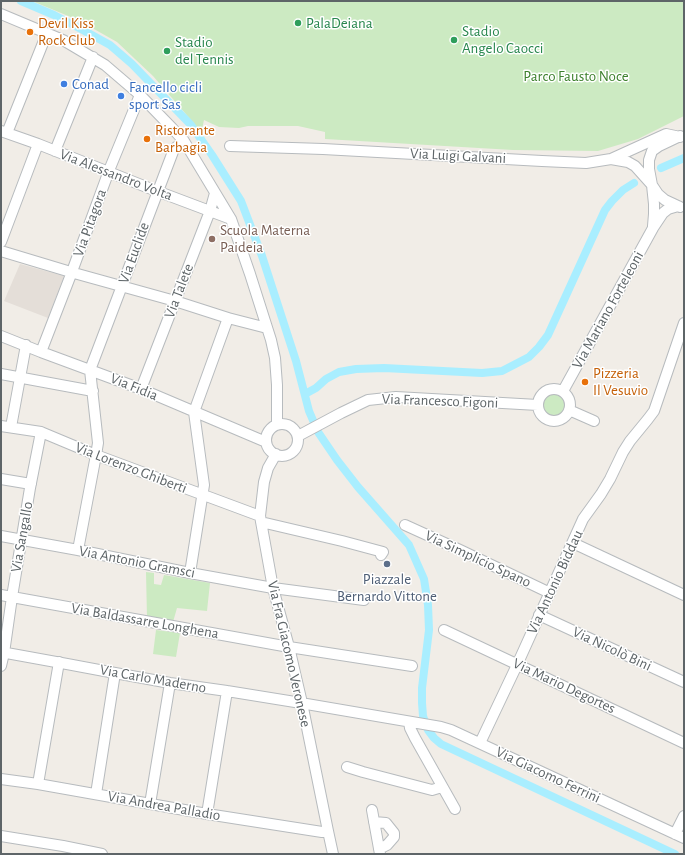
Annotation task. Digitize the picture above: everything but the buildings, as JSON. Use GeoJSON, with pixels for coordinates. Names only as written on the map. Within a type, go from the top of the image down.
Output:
{"type":"FeatureCollection","features":[{"type":"Feature","properties":{"kind":"street"},"geometry":{"type":"LineString","coordinates":[[1,14],[63,40],[105,65],[140,95],[184,141],[231,219],[272,340],[275,358],[277,425]]}},
{"type":"Feature","properties":{"kind":"street"},"geometry":{"type":"LineString","coordinates":[[4,132],[47,33]]}},
{"type":"Feature","properties":{"kind":"street"},"geometry":{"type":"LineString","coordinates":[[55,151],[93,57]]}},
{"type":"Feature","properties":{"kind":"street","name":"Via Pitagora"},"geometry":{"type":"LineString","coordinates":[[40,352],[140,95]]}},
{"type":"Feature","properties":{"kind":"street","name":"Via Alessandro Volta"},"geometry":{"type":"LineString","coordinates":[[4,132],[231,219]]}},
{"type":"Feature","properties":{"kind":"street","name":"Via Luigi Galvani"},"geometry":{"type":"LineString","coordinates":[[230,146],[323,149],[586,163],[611,159],[666,134],[682,136]]}},
{"type":"Feature","properties":{"kind":"street","name":"Via Luigi Galvani"},"geometry":{"type":"LineString","coordinates":[[652,185],[649,160],[652,151],[658,146],[682,136]]}},
{"type":"Feature","properties":{"kind":"street","name":"Via Euclide"},"geometry":{"type":"LineString","coordinates":[[90,370],[174,148],[184,141]]}},
{"type":"Feature","properties":{"kind":"street"},"geometry":{"type":"LineString","coordinates":[[1,242],[38,144]]}},
{"type":"Feature","properties":{"kind":"street"},"geometry":{"type":"LineString","coordinates":[[611,159],[628,162],[635,166],[658,194],[665,200],[681,207]]}},
{"type":"Feature","properties":{"kind":"street","name":"Via Mariano Forteleoni"},"geometry":{"type":"LineString","coordinates":[[652,185],[654,214],[653,228]]}},
{"type":"Feature","properties":{"kind":"street","name":"Via Talete"},"geometry":{"type":"LineString","coordinates":[[141,389],[210,211],[215,193]]}},
{"type":"Feature","properties":{"kind":"street","name":"Via Mariano Forteleoni"},"geometry":{"type":"LineString","coordinates":[[562,391],[653,228],[663,213],[668,209],[681,207]]}},
{"type":"Feature","properties":{"kind":"street"},"geometry":{"type":"LineString","coordinates":[[1,251],[175,301],[228,318],[267,328]]}},
{"type":"Feature","properties":{"kind":"street"},"geometry":{"type":"LineString","coordinates":[[190,573],[204,485],[194,412],[228,318]]}},
{"type":"Feature","properties":{"kind":"street","name":"Via Antonio Biddau"},"geometry":{"type":"LineString","coordinates":[[480,743],[583,519],[601,494],[630,441],[654,411],[684,323]]}},
{"type":"Feature","properties":{"kind":"street","name":"Via Fidia"},"geometry":{"type":"LineString","coordinates":[[1,336],[141,389],[266,442]]}},
{"type":"Feature","properties":{"kind":"street"},"geometry":{"type":"LineString","coordinates":[[6,426],[20,377],[26,345]]}},
{"type":"Feature","properties":{"kind":"street"},"geometry":{"type":"LineString","coordinates":[[78,550],[98,443],[90,370]]}},
{"type":"Feature","properties":{"kind":"street"},"geometry":{"type":"LineString","coordinates":[[1,374],[93,391]]}},
{"type":"Feature","properties":{"kind":"street"},"geometry":{"type":"LineString","coordinates":[[552,389],[562,391],[567,395],[569,400],[570,410],[567,415],[564,418],[554,421],[545,418],[541,414],[538,405],[542,395],[552,389]]}},
{"type":"Feature","properties":{"kind":"street","name":"Via Francesco Figoni"},"geometry":{"type":"LineString","coordinates":[[302,434],[368,400],[396,397],[538,405]]}},
{"type":"Feature","properties":{"kind":"street"},"geometry":{"type":"LineString","coordinates":[[570,410],[594,421]]}},
{"type":"Feature","properties":{"kind":"street"},"geometry":{"type":"LineString","coordinates":[[277,425],[288,425],[296,432],[302,434],[297,446],[290,454],[280,456],[271,452],[266,442],[266,436],[269,431],[272,427],[277,425]]}},
{"type":"Feature","properties":{"kind":"street","name":"Via Lorenzo Ghiberti"},"geometry":{"type":"LineString","coordinates":[[6,426],[41,432],[260,519],[382,552],[381,555]]}},
{"type":"Feature","properties":{"kind":"street","name":"Via Sangallo"},"geometry":{"type":"LineString","coordinates":[[1,666],[2,653],[41,432]]}},
{"type":"Feature","properties":{"kind":"street","name":"Via Fra Giacomo Veronese"},"geometry":{"type":"LineString","coordinates":[[276,454],[268,468],[264,482],[260,519],[273,588],[302,703],[333,854]]}},
{"type":"Feature","properties":{"kind":"street"},"geometry":{"type":"LineString","coordinates":[[1,479],[31,484]]}},
{"type":"Feature","properties":{"kind":"street","name":"Via Simplicio Spano"},"geometry":{"type":"LineString","coordinates":[[406,525],[550,593]]}},
{"type":"Feature","properties":{"kind":"street","name":"Via Antonio Gramsci"},"geometry":{"type":"LineString","coordinates":[[1,536],[273,588],[364,600]]}},
{"type":"Feature","properties":{"kind":"street"},"geometry":{"type":"LineString","coordinates":[[573,543],[684,595]]}},
{"type":"Feature","properties":{"kind":"street","name":"Via Baldassarre Longhena"},"geometry":{"type":"LineString","coordinates":[[1,595],[288,647],[412,666]]}},
{"type":"Feature","properties":{"kind":"street","name":"Via Nicolò Bini"},"geometry":{"type":"LineString","coordinates":[[539,615],[684,682]]}},
{"type":"Feature","properties":{"kind":"street","name":"Via Mario Degortes"},"geometry":{"type":"LineString","coordinates":[[444,630],[684,743]]}},
{"type":"Feature","properties":{"kind":"street","name":"Via Carlo Maderno"},"geometry":{"type":"LineString","coordinates":[[2,653],[170,683],[302,703],[412,723]]}},
{"type":"Feature","properties":{"kind":"street"},"geometry":{"type":"LineString","coordinates":[[38,784],[59,662]]}},
{"type":"Feature","properties":{"kind":"street"},"geometry":{"type":"LineString","coordinates":[[96,794],[115,673]]}},
{"type":"Feature","properties":{"kind":"street"},"geometry":{"type":"LineString","coordinates":[[150,804],[170,683]]}},
{"type":"Feature","properties":{"kind":"street"},"geometry":{"type":"LineString","coordinates":[[207,814],[227,691]]}},
{"type":"Feature","properties":{"kind":"street"},"geometry":{"type":"LineString","coordinates":[[412,723],[410,728],[455,809]]}},
{"type":"Feature","properties":{"kind":"street","name":"Via Giacomo Ferrini"},"geometry":{"type":"LineString","coordinates":[[412,723],[451,730],[680,836]]}},
{"type":"Feature","properties":{"kind":"street"},"geometry":{"type":"LineString","coordinates":[[347,767],[432,790],[442,787]]}},
{"type":"Feature","properties":{"kind":"street","name":"Via Andrea Palladio"},"geometry":{"type":"LineString","coordinates":[[1,779],[38,784],[207,814],[322,832],[328,831]]}},
{"type":"Feature","properties":{"kind":"street"},"geometry":{"type":"LineString","coordinates":[[372,810],[374,822],[380,851],[394,837],[394,833],[386,823],[374,822]]}},
{"type":"Feature","properties":{"kind":"street"},"geometry":{"type":"LineString","coordinates":[[680,836],[684,816]]}},
{"type":"Feature","properties":{"kind":"street"},"geometry":{"type":"LineString","coordinates":[[1,836],[63,850],[102,854]]}},
{"type":"Feature","properties":{"kind":"shaded area"},"geometry":{"type":"Polygon","coordinates":[[[20,264],[64,276],[48,318],[4,301],[20,264]]]}},
{"type":"Feature","properties":{"kind":"green space","name":"Parco Fausto Noce"},"geometry":{"type":"Polygon","coordinates":[[[32,1],[684,1],[684,116],[638,139],[598,151],[513,150],[325,139],[325,132],[298,126],[248,126],[239,128],[219,127],[204,120],[201,134],[191,120],[153,76],[117,42],[78,20],[32,1]]]}},
{"type":"Feature","properties":{"kind":"green space"},"geometry":{"type":"Polygon","coordinates":[[[554,393],[559,394],[565,400],[565,410],[559,416],[554,417],[549,416],[543,410],[542,405],[543,400],[549,394],[554,393]]]}},
{"type":"Feature","properties":{"kind":"green space"},"geometry":{"type":"Polygon","coordinates":[[[146,572],[154,573],[154,584],[161,585],[164,575],[210,583],[207,611],[177,608],[173,622],[147,618],[146,572]]]}},
{"type":"Feature","properties":{"kind":"green space"},"geometry":{"type":"Polygon","coordinates":[[[156,630],[180,633],[176,657],[153,654],[156,630]]]}},
{"type":"Feature","properties":{"kind":"waterway"},"geometry":{"type":"LineString","coordinates":[[21,1],[54,15],[110,45],[132,64],[191,125],[241,201],[262,256],[296,361],[309,411],[318,432],[358,487],[409,545],[424,579],[428,605],[429,630],[422,688],[422,703],[423,716],[428,730],[434,738],[441,744],[675,854]]}},
{"type":"Feature","properties":{"kind":"waterway"},"geometry":{"type":"LineString","coordinates":[[661,168],[684,158]]}},
{"type":"Feature","properties":{"kind":"waterway"},"geometry":{"type":"LineString","coordinates":[[305,394],[339,372],[356,369],[384,368],[482,373],[502,371],[529,357],[548,335],[605,210],[623,190],[634,183]]}},
{"type":"Feature","properties":{"kind":"place","name":"PalaDeiana"},"geometry":{"type":"Point","coordinates":[298,23]}},
{"type":"Feature","properties":{"kind":"place","name":"Devil Kiss Rock Club"},"geometry":{"type":"Point","coordinates":[30,32]}},
{"type":"Feature","properties":{"kind":"place","name":"Stadio Angelo Caocci"},"geometry":{"type":"Point","coordinates":[454,40]}},
{"type":"Feature","properties":{"kind":"place","name":"Stadio del Tennis"},"geometry":{"type":"Point","coordinates":[167,51]}},
{"type":"Feature","properties":{"kind":"place","name":"Conad"},"geometry":{"type":"Point","coordinates":[64,84]}},
{"type":"Feature","properties":{"kind":"place","name":"Fancello cicli sport Sas"},"geometry":{"type":"Point","coordinates":[121,96]}},
{"type":"Feature","properties":{"kind":"place","name":"Ristorante Barbagia"},"geometry":{"type":"Point","coordinates":[147,139]}},
{"type":"Feature","properties":{"kind":"place","name":"Scuola Materna Paideia"},"geometry":{"type":"Point","coordinates":[212,239]}},
{"type":"Feature","properties":{"kind":"place","name":"Pizzeria Il Vesuvio"},"geometry":{"type":"Point","coordinates":[585,382]}},
{"type":"Feature","properties":{"kind":"place","name":"Piazzale Bernardo Vittone"},"geometry":{"type":"Point","coordinates":[387,564]}}]}
